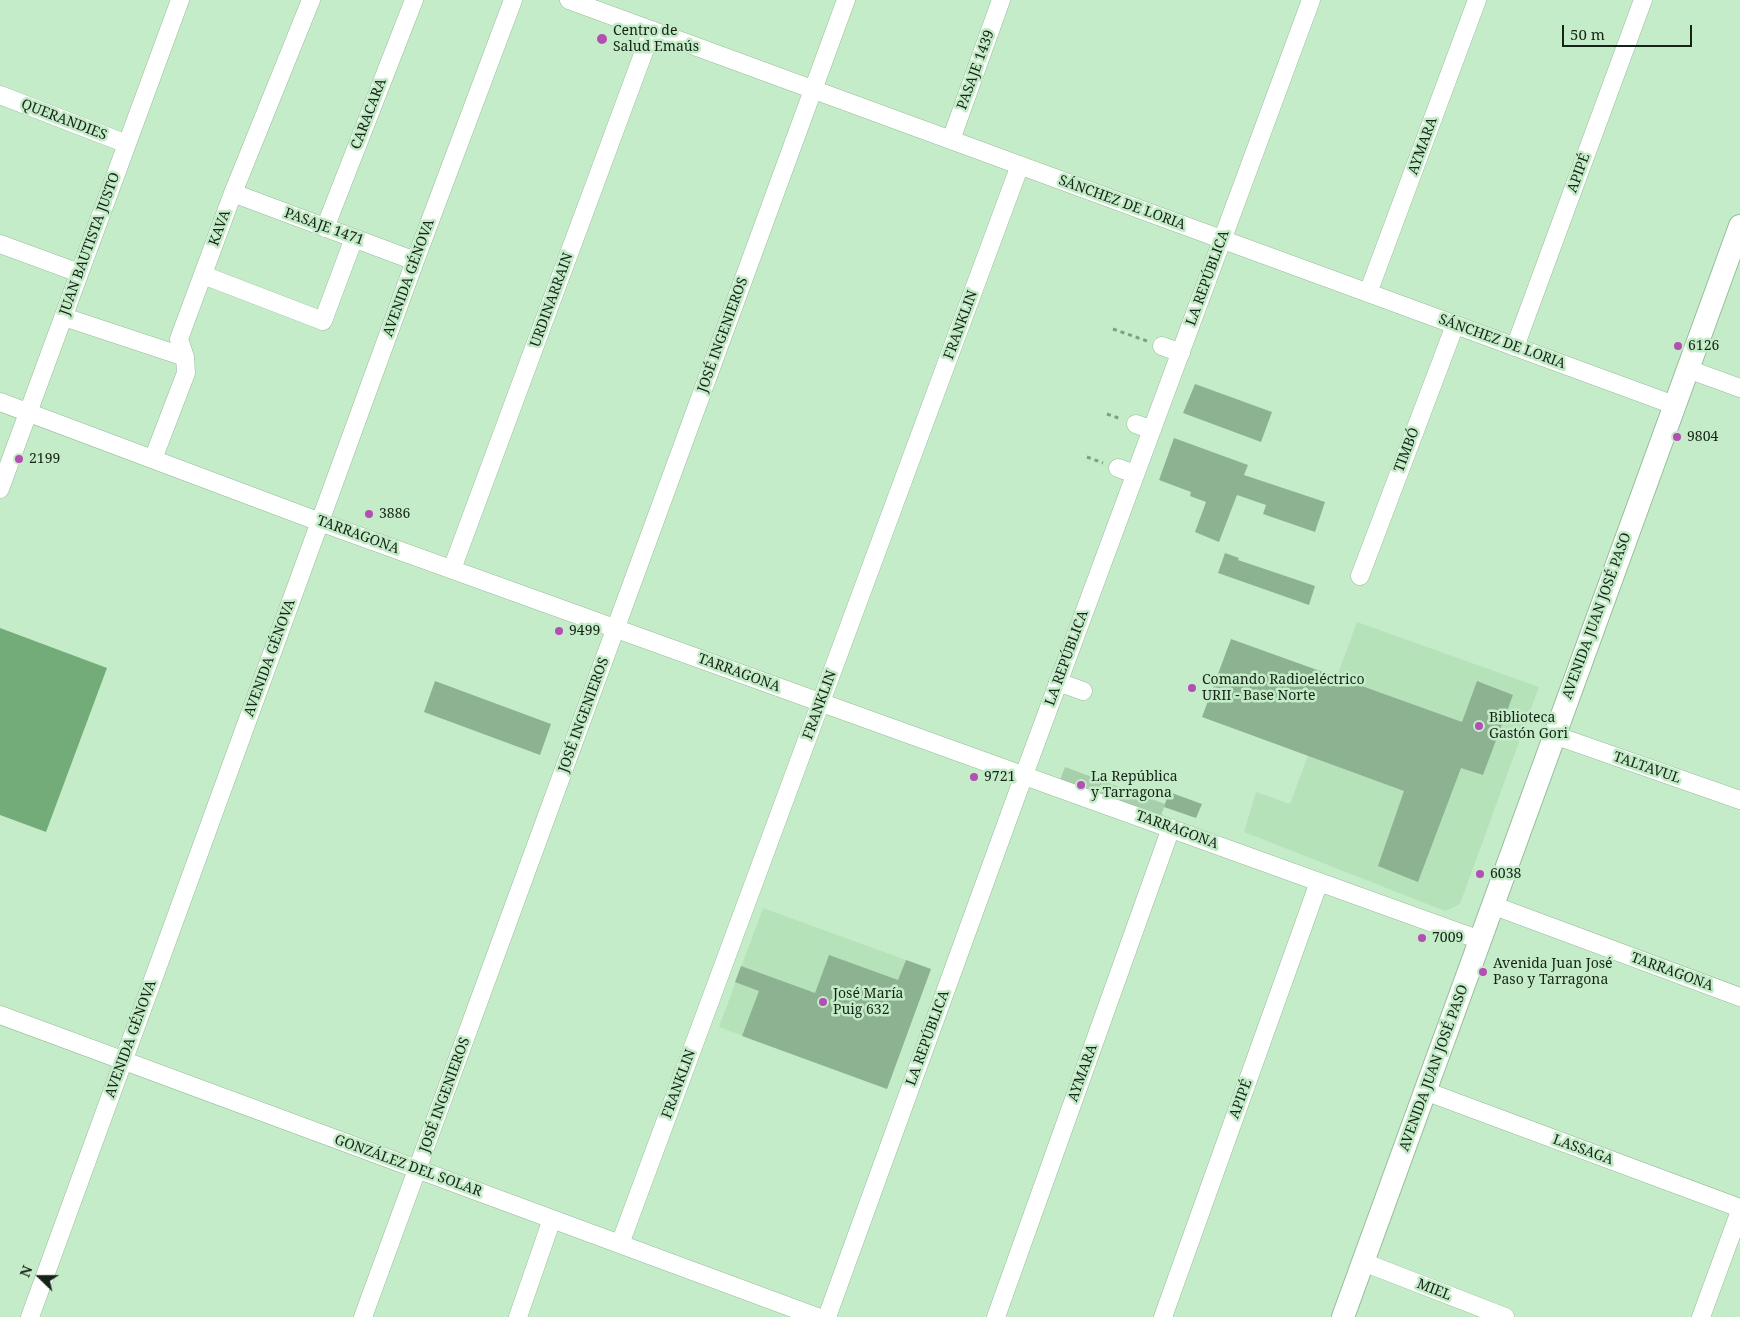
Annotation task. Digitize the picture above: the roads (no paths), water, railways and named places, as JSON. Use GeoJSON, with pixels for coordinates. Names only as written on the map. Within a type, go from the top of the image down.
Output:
{"type":"FeatureCollection","features":[{"type":"Feature","properties":{"kind":"main road","name":"AVENIDA JUAN JOSÉ PASO"},"geometry":{"type":"LineString","coordinates":[[1343,1317],[1740,226]]}},
{"type":"Feature","properties":{"kind":"street","name":"KAVA"},"geometry":{"type":"LineString","coordinates":[[153,459],[186,373],[185,357],[179,339],[233,194],[310,0]]}},
{"type":"Feature","properties":{"kind":"street","name":"CARACARA"},"geometry":{"type":"LineString","coordinates":[[325,228],[414,0]]}},
{"type":"Feature","properties":{"kind":"street","name":"AVENIDA GÉNOVA"},"geometry":{"type":"LineString","coordinates":[[30,1317],[415,261],[513,0]]}},
{"type":"Feature","properties":{"kind":"street","name":"SÁNCHEZ DE LORIA"},"geometry":{"type":"LineString","coordinates":[[569,0],[1674,405]]}},
{"type":"Feature","properties":{"kind":"street","name":"JOSÉ INGENIEROS"},"geometry":{"type":"LineString","coordinates":[[363,1317],[846,0]]}},
{"type":"Feature","properties":{"kind":"street","name":"PASAJE 1439"},"geometry":{"type":"LineString","coordinates":[[950,140],[1001,0]]}},
{"type":"Feature","properties":{"kind":"street","name":"LA REPÚBLICA"},"geometry":{"type":"LineString","coordinates":[[827,1317],[1058,682],[1136,474],[1144,427],[1180,353],[1311,0]]}},
{"type":"Feature","properties":{"kind":"street","name":"AYMARA"},"geometry":{"type":"LineString","coordinates":[[1368,293],[1477,0]]}},
{"type":"Feature","properties":{"kind":"street","name":"APIPÉ"},"geometry":{"type":"LineString","coordinates":[[1515,347],[1643,0]]}},
{"type":"Feature","properties":{"kind":"street","name":"JUAN BAUTISTA JUSTO"},"geometry":{"type":"LineString","coordinates":[[0,488],[127,144],[176,1]]}},
{"type":"Feature","properties":{"kind":"street","name":"URDINARRAIN"},"geometry":{"type":"LineString","coordinates":[[452,569],[652,30]]}},
{"type":"Feature","properties":{"kind":"street","name":"QUERANDIES"},"geometry":{"type":"LineString","coordinates":[[0,95],[127,144]]}},
{"type":"Feature","properties":{"kind":"street","name":"FRANKLIN"},"geometry":{"type":"LineString","coordinates":[[620,1244],[1020,165]]}},
{"type":"Feature","properties":{"kind":"street","name":"PASAJE 1471"},"geometry":{"type":"LineString","coordinates":[[233,194],[415,261]]}},
{"type":"Feature","properties":{"kind":"street"},"geometry":{"type":"LineString","coordinates":[[203,275],[324,321],[354,238]]}},
{"type":"Feature","properties":{"kind":"street"},"geometry":{"type":"LineString","coordinates":[[0,244],[79,273]]}},
{"type":"Feature","properties":{"kind":"street"},"geometry":{"type":"LineString","coordinates":[[64,317],[185,357]]}},
{"type":"Feature","properties":{"kind":"street","name":"TIMBÓ"},"geometry":{"type":"LineString","coordinates":[[1360,576],[1455,325]]}},
{"type":"Feature","properties":{"kind":"street"},"geometry":{"type":"LineString","coordinates":[[1162,346],[1180,353]]}},
{"type":"Feature","properties":{"kind":"street"},"geometry":{"type":"LineString","coordinates":[[1688,369],[1740,388]]}},
{"type":"Feature","properties":{"kind":"street","name":"TARRAGONA"},"geometry":{"type":"LineString","coordinates":[[0,402],[320,522],[1480,940]]}},
{"type":"Feature","properties":{"kind":"street"},"geometry":{"type":"LineString","coordinates":[[1118,468],[1136,474]]}},
{"type":"Feature","properties":{"kind":"street"},"geometry":{"type":"LineString","coordinates":[[1058,682],[1083,691]]}},
{"type":"Feature","properties":{"kind":"street","name":"TALTAVUL"},"geometry":{"type":"LineString","coordinates":[[1554,735],[1740,800]]}},
{"type":"Feature","properties":{"kind":"street","name":"AYMARA"},"geometry":{"type":"LineString","coordinates":[[996,1317],[1171,828]]}},
{"type":"Feature","properties":{"kind":"street","name":"APIPÉ"},"geometry":{"type":"LineString","coordinates":[[1163,1317],[1319,882]]}},
{"type":"Feature","properties":{"kind":"street","name":"TARRAGONA"},"geometry":{"type":"LineString","coordinates":[[1492,906],[1740,997]]}},
{"type":"Feature","properties":{"kind":"street","name":"GONZÁLEZ DEL SOLAR"},"geometry":{"type":"LineString","coordinates":[[0,1015],[817,1317]]}},
{"type":"Feature","properties":{"kind":"street","name":"LASSAGA"},"geometry":{"type":"LineString","coordinates":[[1426,1091],[1740,1210]]}},
{"type":"Feature","properties":{"kind":"street"},"geometry":{"type":"LineString","coordinates":[[1701,1317],[1740,1210]]}},
{"type":"Feature","properties":{"kind":"street"},"geometry":{"type":"LineString","coordinates":[[518,1317],[552,1219]]}},
{"type":"Feature","properties":{"kind":"street","name":"MIEL"},"geometry":{"type":"LineString","coordinates":[[1363,1262],[1505,1317]]}},
{"type":"Feature","properties":{"kind":"place","name":"Centro de Salud Emaús"},"geometry":{"type":"Point","coordinates":[602,39]}},
{"type":"Feature","properties":{"kind":"place","name":"6126"},"geometry":{"type":"Point","coordinates":[1678,346]}},
{"type":"Feature","properties":{"kind":"place","name":"9804"},"geometry":{"type":"Point","coordinates":[1677,437]}},
{"type":"Feature","properties":{"kind":"place","name":"2199"},"geometry":{"type":"Point","coordinates":[19,459]}},
{"type":"Feature","properties":{"kind":"place","name":"3886"},"geometry":{"type":"Point","coordinates":[369,514]}},
{"type":"Feature","properties":{"kind":"place","name":"9499"},"geometry":{"type":"Point","coordinates":[559,631]}},
{"type":"Feature","properties":{"kind":"place","name":"Comando Radioeléctrico URII - Base Norte"},"geometry":{"type":"Point","coordinates":[1192,688]}},
{"type":"Feature","properties":{"kind":"place","name":"Biblioteca Gastón Gori"},"geometry":{"type":"Point","coordinates":[1479,726]}},
{"type":"Feature","properties":{"kind":"place","name":"9721"},"geometry":{"type":"Point","coordinates":[974,777]}},
{"type":"Feature","properties":{"kind":"place","name":"La República y Tarragona"},"geometry":{"type":"Point","coordinates":[1081,785]}},
{"type":"Feature","properties":{"kind":"place","name":"6038"},"geometry":{"type":"Point","coordinates":[1480,874]}},
{"type":"Feature","properties":{"kind":"place","name":"7009"},"geometry":{"type":"Point","coordinates":[1422,938]}},
{"type":"Feature","properties":{"kind":"place","name":"Avenida Juan José Paso y Tarragona"},"geometry":{"type":"Point","coordinates":[1483,972]}},
{"type":"Feature","properties":{"kind":"place","name":"José María Puig 632"},"geometry":{"type":"Point","coordinates":[823,1002]}}]}
